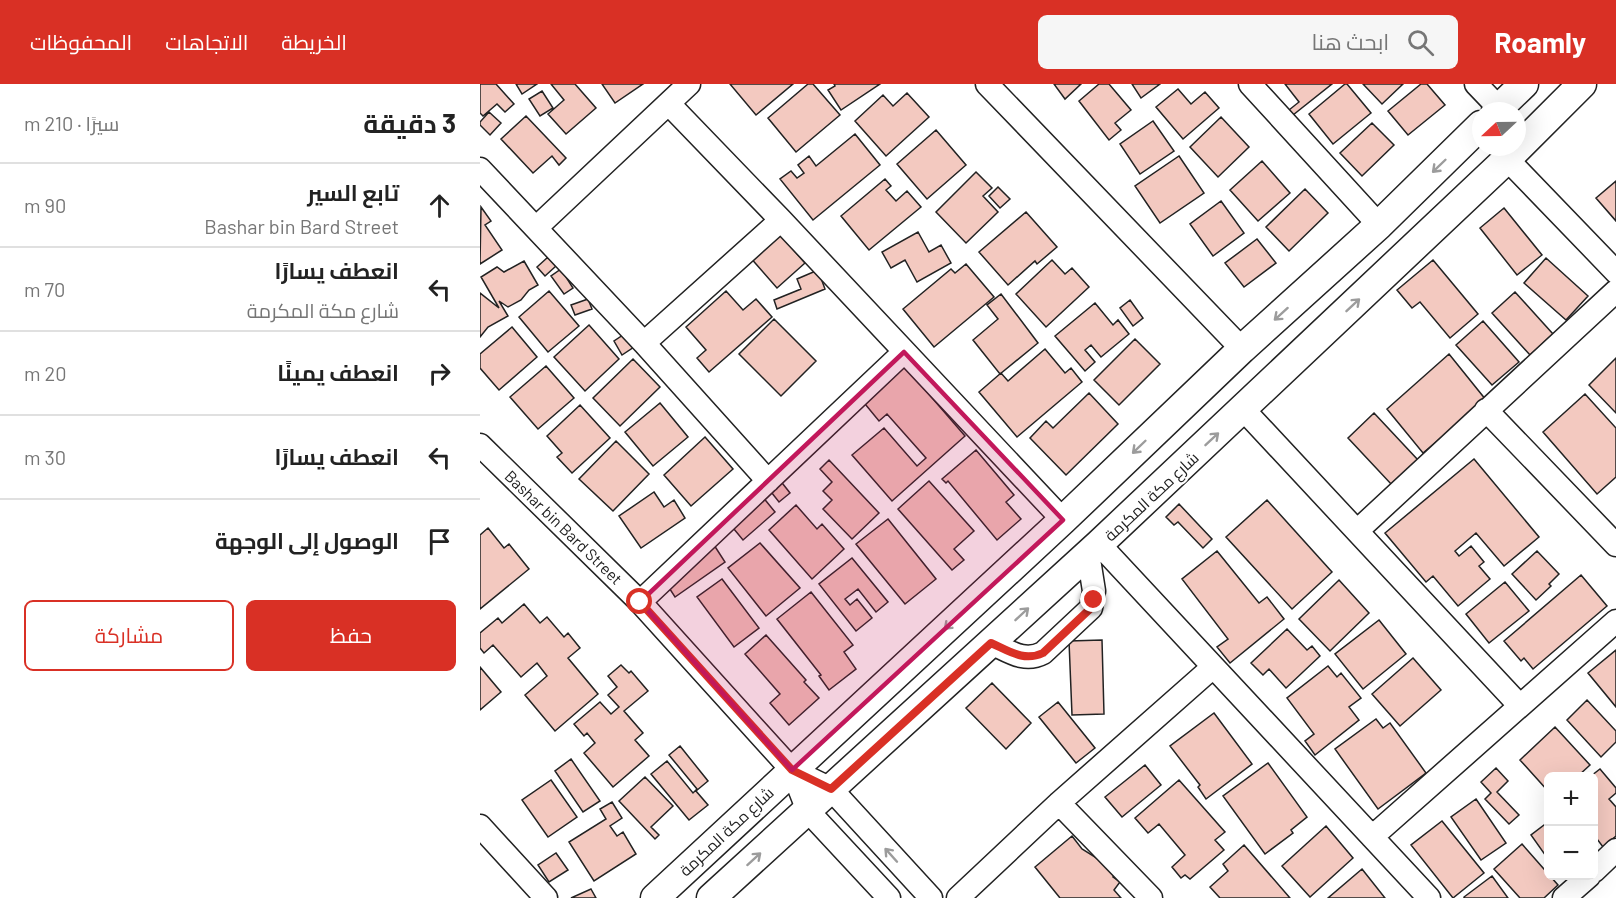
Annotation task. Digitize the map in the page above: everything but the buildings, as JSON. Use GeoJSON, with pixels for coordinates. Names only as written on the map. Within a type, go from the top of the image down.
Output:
{"type":"FeatureCollection","features":[{"type":"Feature","properties":{"kind":"main road","name":"شارع مكة المكرمة"},"geometry":{"type":"LineString","coordinates":[[1505,102],[1524,84]]}},
{"type":"Feature","properties":{"kind":"main road","name":"شارع مكة المكرمة"},"geometry":{"type":"LineString","coordinates":[[711,898],[1094,549],[1507,159],[1582,84]]}},
{"type":"Feature","properties":{"kind":"main road","name":"شارع مكة المكرمة"},"geometry":{"type":"LineString","coordinates":[[655,898],[1379,225],[1472,134]]}},
{"type":"Feature","properties":{"kind":"street"},"geometry":{"type":"LineString","coordinates":[[537,227],[689,84]]}},
{"type":"Feature","properties":{"kind":"street"},"geometry":{"type":"LineString","coordinates":[[987,84],[1242,350]]}},
{"type":"Feature","properties":{"kind":"street"},"geometry":{"type":"LineString","coordinates":[[1251,84],[1379,225]]}},
{"type":"Feature","properties":{"kind":"street"},"geometry":{"type":"LineString","coordinates":[[1476,84],[1485,102]]}},
{"type":"Feature","properties":{"kind":"street"},"geometry":{"type":"LineString","coordinates":[[669,104],[1063,520]]}},
{"type":"Feature","properties":{"kind":"street"},"geometry":{"type":"LineString","coordinates":[[1507,159],[1616,272]]}},
{"type":"Feature","properties":{"kind":"street"},"geometry":{"type":"LineString","coordinates":[[480,169],[537,227],[768,480]]}},
{"type":"Feature","properties":{"kind":"street"},"geometry":{"type":"LineString","coordinates":[[644,343],[781,220]]}},
{"type":"Feature","properties":{"kind":"street"},"geometry":{"type":"LineString","coordinates":[[1357,531],[1616,291]]}},
{"type":"Feature","properties":{"kind":"street"},"geometry":{"type":"LineString","coordinates":[[640,602],[904,352]]}},
{"type":"Feature","properties":{"kind":"street"},"geometry":{"type":"LineString","coordinates":[[1243,409],[1520,706]]}},
{"type":"Feature","properties":{"kind":"street"},"geometry":{"type":"LineString","coordinates":[[1486,410],[1616,545]]}},
{"type":"Feature","properties":{"kind":"street","name":"Bashar bin Bard Street"},"geometry":{"type":"LineString","coordinates":[[480,445],[640,602],[792,770],[831,789],[931,898]]}},
{"type":"Feature","properties":{"kind":"street"},"geometry":{"type":"LineString","coordinates":[[991,643],[1026,658],[1043,653],[1091,608],[1094,591],[1094,549]]}},
{"type":"Feature","properties":{"kind":"street"},"geometry":{"type":"LineString","coordinates":[[1094,549],[1213,667],[1429,898]]}},
{"type":"Feature","properties":{"kind":"street"},"geometry":{"type":"LineString","coordinates":[[1372,837],[1616,621]]}},
{"type":"Feature","properties":{"kind":"street"},"geometry":{"type":"LineString","coordinates":[[958,898],[1059,803],[1213,667]]}},
{"type":"Feature","properties":{"kind":"street","name":"Bashar bin Bard Street"},"geometry":{"type":"LineString","coordinates":[[792,770],[807,811],[889,898]]}},
{"type":"Feature","properties":{"kind":"street"},"geometry":{"type":"LineString","coordinates":[[1059,803],[1151,898]]}},
{"type":"Feature","properties":{"kind":"street"},"geometry":{"type":"LineString","coordinates":[[480,826],[546,898]]}},
{"type":"Feature","properties":{"kind":"street"},"geometry":{"type":"LineString","coordinates":[[1598,866],[1616,850]]}},
{"type":"Feature","properties":{"kind":"street"},"geometry":{"type":"LineString","coordinates":[[1564,898],[1584,880]]}},
{"type":"Feature","properties":{"kind":"highlighted area"},"geometry":{"type":"Polygon","coordinates":[[[904,352],[1063,520],[792,770],[640,602],[904,352]]]}},
{"type":"Feature","properties":{"kind":"route"},"geometry":{"type":"LineString","coordinates":[[640,602],[792,770],[831,789],[991,643],[1026,658],[1035,657],[1043,653],[1091,608],[1094,600]]}}]}
